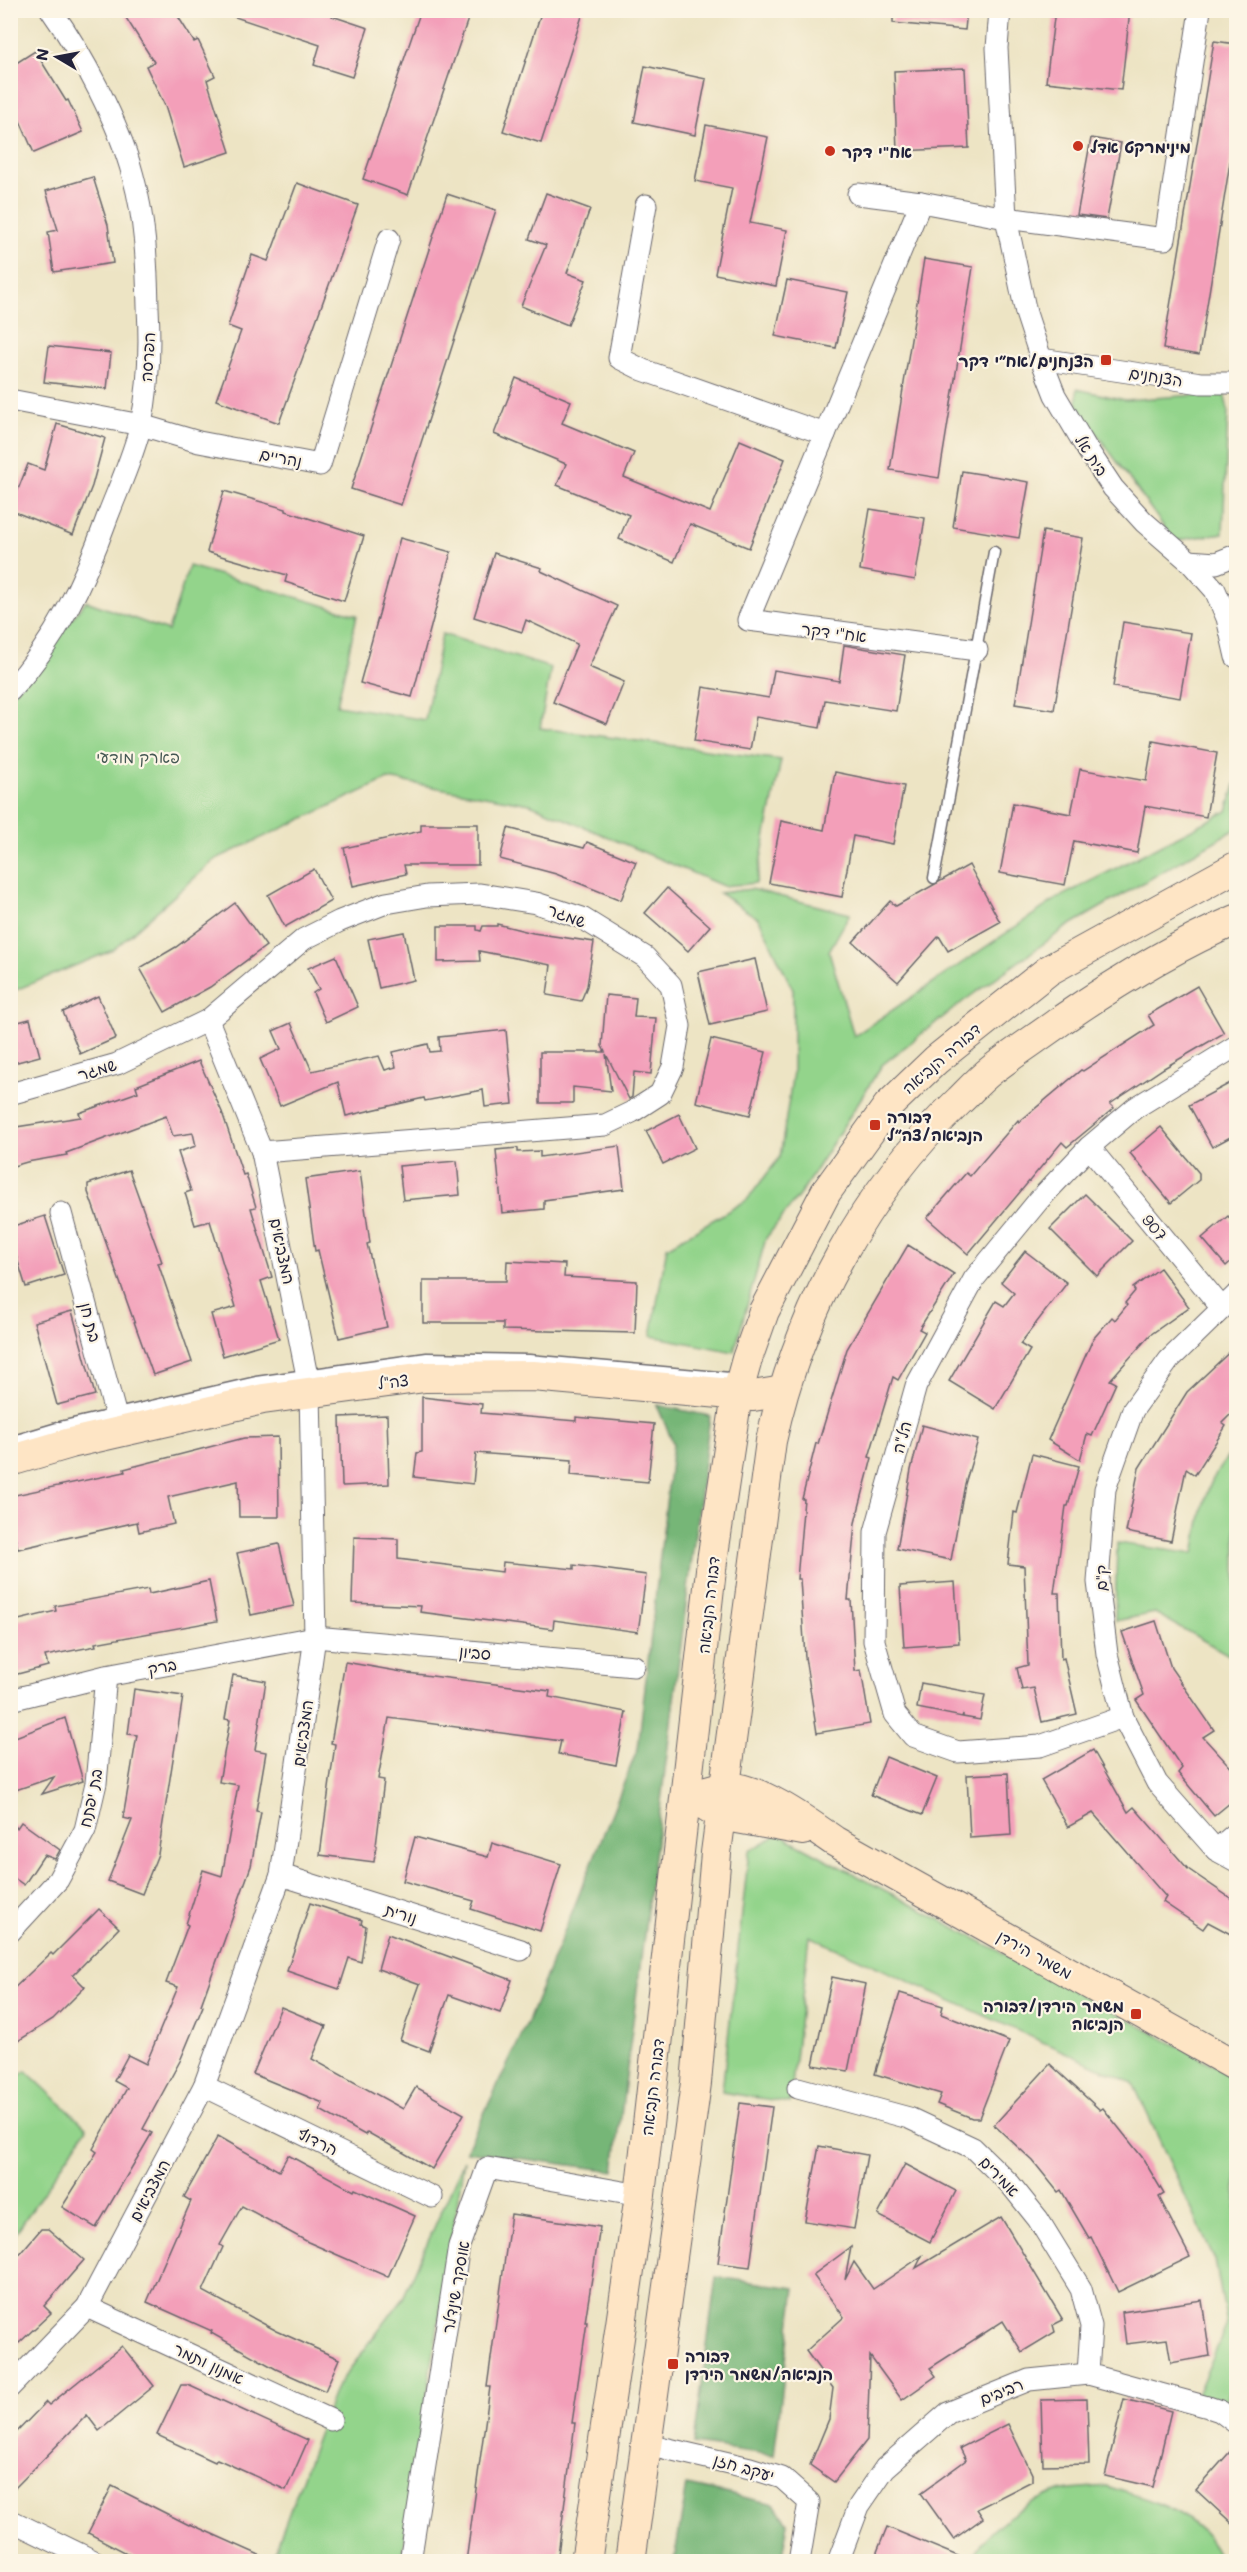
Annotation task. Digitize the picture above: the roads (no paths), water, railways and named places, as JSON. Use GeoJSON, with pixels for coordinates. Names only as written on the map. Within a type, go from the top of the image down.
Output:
{"type":"FeatureCollection","features":[{"type":"Feature","properties":{"kind":"street","name":"הפרסה"},"geometry":{"type":"LineString","coordinates":[[10,691],[34,665],[69,609],[91,562],[141,425],[150,343],[146,245],[133,176],[111,119],[75,44],[51,10]]}},
{"type":"Feature","properties":{"kind":"street","name":"בית אל"},"geometry":{"type":"LineString","coordinates":[[1000,10],[997,48],[1006,218],[1026,313],[1041,359],[1055,395],[1087,450],[1113,488],[1144,522],[1189,561],[1215,591],[1227,618],[1236,657]]}},
{"type":"Feature","properties":{"kind":"street"},"geometry":{"type":"LineString","coordinates":[[858,194],[921,202],[1006,218],[1165,239],[1200,10]]}},
{"type":"Feature","properties":{"kind":"street","name":"אח\"י דקר"},"geometry":{"type":"LineString","coordinates":[[921,202],[748,620],[977,650]]}},
{"type":"Feature","properties":{"kind":"street"},"geometry":{"type":"LineString","coordinates":[[646,205],[619,357],[644,370],[825,434]]}},
{"type":"Feature","properties":{"kind":"street","name":"נהריים"},"geometry":{"type":"LineString","coordinates":[[10,400],[141,425],[199,442],[320,465],[389,239]]}},
{"type":"Feature","properties":{"kind":"street","name":"הצנחנים"},"geometry":{"type":"LineString","coordinates":[[1041,359],[1201,383],[1236,382]]}},
{"type":"Feature","properties":{"kind":"street"},"geometry":{"type":"LineString","coordinates":[[1189,561],[1216,563],[1236,555]]}},
{"type":"Feature","properties":{"kind":"street","name":"דבורה הנביאה"},"geometry":{"type":"LineString","coordinates":[[586,2562],[640,2194],[712,1561],[739,1387],[764,1311],[826,1192],[888,1106],[936,1060],[1049,970],[1236,867]]}},
{"type":"Feature","properties":{"kind":"street","name":"שמגר"},"geometry":{"type":"LineString","coordinates":[[10,1094],[117,1064],[208,1020],[304,939],[340,921],[386,903],[427,896],[480,894],[536,903],[582,918],[645,957],[671,985],[680,1026],[673,1067],[660,1094],[632,1112],[604,1125],[262,1152]]}},
{"type":"Feature","properties":{"kind":"street"},"geometry":{"type":"LineString","coordinates":[[630,2562],[696,2083],[723,1801],[771,1442],[783,1391],[814,1306],[844,1249],[899,1166],[936,1123],[991,1070],[1102,992],[1198,936],[1236,920]]}},
{"type":"Feature","properties":{"kind":"street","name":"המצביאים"},"geometry":{"type":"LineString","coordinates":[[10,2387],[87,2307],[204,2086],[281,1875],[315,1637],[309,1382],[262,1152],[208,1020]]}},
{"type":"Feature","properties":{"kind":"street","name":"הל\"ה"},"geometry":{"type":"LineString","coordinates":[[1123,1717],[1040,1746],[958,1752],[913,1736],[895,1714],[874,1641],[875,1532],[916,1386],[974,1279],[1038,1200],[1089,1147],[1135,1108],[1236,1046]]}},
{"type":"Feature","properties":{"kind":"street","name":"907"},"geometry":{"type":"LineString","coordinates":[[1089,1147],[1229,1301]]}},
{"type":"Feature","properties":{"kind":"street","name":"בת חן"},"geometry":{"type":"LineString","coordinates":[[61,1213],[118,1423]]}},
{"type":"Feature","properties":{"kind":"street","name":"ק\"ם"},"geometry":{"type":"LineString","coordinates":[[1229,1301],[1169,1360],[1133,1410],[1105,1489],[1098,1582],[1107,1654],[1123,1717],[1157,1783],[1216,1850],[1236,1861]]}},
{"type":"Feature","properties":{"kind":"street","name":"צה\"ל"},"geometry":{"type":"LineString","coordinates":[[10,1461],[71,1443],[118,1423],[262,1399],[309,1382],[425,1377],[533,1376],[739,1387],[761,1396],[783,1391]]}},
{"type":"Feature","properties":{"kind":"street","name":"סביון"},"geometry":{"type":"LineString","coordinates":[[315,1637],[634,1666]]}},
{"type":"Feature","properties":{"kind":"street","name":"ברק"},"geometry":{"type":"LineString","coordinates":[[10,1700],[106,1676],[315,1637]]}},
{"type":"Feature","properties":{"kind":"street","name":"בת יפתח"},"geometry":{"type":"LineString","coordinates":[[10,1932],[58,1880],[84,1830],[96,1783],[106,1676]]}},
{"type":"Feature","properties":{"kind":"street","name":"משמר הירדן"},"geometry":{"type":"LineString","coordinates":[[687,1795],[723,1801],[774,1803],[834,1841],[1236,2066]]}},
{"type":"Feature","properties":{"kind":"street"},"geometry":{"type":"LineString","coordinates":[[1216,1850],[1236,1833]]}},
{"type":"Feature","properties":{"kind":"street","name":"נורית"},"geometry":{"type":"LineString","coordinates":[[281,1875],[521,1950]]}},
{"type":"Feature","properties":{"kind":"street","name":"הרדוף"},"geometry":{"type":"LineString","coordinates":[[204,2086],[432,2197]]}},
{"type":"Feature","properties":{"kind":"street","name":"אמירים"},"geometry":{"type":"LineString","coordinates":[[798,2088],[909,2118],[973,2148],[1010,2184],[1038,2219],[1082,2289],[1091,2326],[1088,2374]]}},
{"type":"Feature","properties":{"kind":"street","name":"אוסקר שינדלר"},"geometry":{"type":"LineString","coordinates":[[410,2562],[459,2246],[487,2168],[640,2194]]}},
{"type":"Feature","properties":{"kind":"street","name":"אמנון ותמר"},"geometry":{"type":"LineString","coordinates":[[87,2307],[331,2420]]}},
{"type":"Feature","properties":{"kind":"street","name":"רביבים"},"geometry":{"type":"LineString","coordinates":[[838,2562],[859,2506],[885,2468],[948,2413],[1029,2380],[1088,2374],[1208,2407],[1220,2411],[1236,2423]]}},
{"type":"Feature","properties":{"kind":"street","name":"יעקב חזן"},"geometry":{"type":"LineString","coordinates":[[647,2444],[750,2468],[782,2478],[809,2502],[799,2562]]}},
{"type":"Feature","properties":{"kind":"street"},"geometry":{"type":"LineString","coordinates":[[10,2520],[96,2562]]}},
{"type":"Feature","properties":{"kind":"lane"},"geometry":{"type":"LineString","coordinates":[[934,878],[994,552]]}},
{"type":"Feature","properties":{"kind":"lane","name":"צה\"ל"},"geometry":{"type":"LineString","coordinates":[[10,1442],[118,1423]]}},
{"type":"Feature","properties":{"kind":"place","name":"מינימרקט אדל"},"geometry":{"type":"Point","coordinates":[1078,146]}},
{"type":"Feature","properties":{"kind":"place","name":"אח\"י דקר"},"geometry":{"type":"Point","coordinates":[830,151]}},
{"type":"Feature","properties":{"kind":"place","name":"הצנחנים/אח״י דקר"},"geometry":{"type":"Point","coordinates":[1106,360]}},
{"type":"Feature","properties":{"kind":"place","name":"דבורה הנביאה/צה״ל"},"geometry":{"type":"Point","coordinates":[875,1125]}},
{"type":"Feature","properties":{"kind":"place","name":"משמר הירדן/דבורה הנביאה"},"geometry":{"type":"Point","coordinates":[1136,2014]}},
{"type":"Feature","properties":{"kind":"place","name":"דבורה הנביאה/משמר הירדן"},"geometry":{"type":"Point","coordinates":[673,2364]}},
{"type":"Feature","properties":{"kind":"park label","name":"פארק מודעי"},"geometry":{"type":"Point","coordinates":[138,756]}}]}
